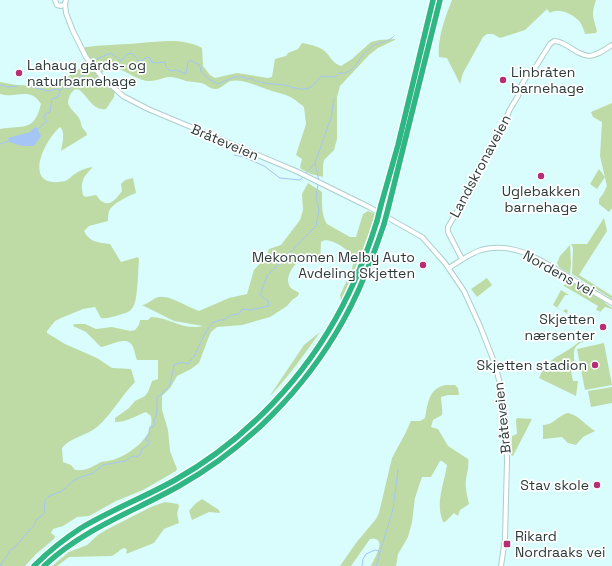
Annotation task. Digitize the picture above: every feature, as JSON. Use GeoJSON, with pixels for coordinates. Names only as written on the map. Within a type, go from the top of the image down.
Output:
{"type":"FeatureCollection","features":[{"type":"Feature","properties":{"kind":"highway"},"geometry":{"type":"LineString","coordinates":[[34,566],[56,546],[81,528],[165,486],[228,444],[267,409],[306,365],[330,329],[344,304],[356,278],[377,221],[398,145],[433,0]]}},
{"type":"Feature","properties":{"kind":"highway"},"geometry":{"type":"LineString","coordinates":[[44,566],[67,546],[89,532],[168,492],[201,472],[238,445],[272,414],[307,376],[350,309],[384,224],[440,0]]}},
{"type":"Feature","properties":{"kind":"main road","name":"Bråteveien"},"geometry":{"type":"LineString","coordinates":[[55,0],[56,4],[66,13]]}},
{"type":"Feature","properties":{"kind":"main road","name":"Bråteveien"},"geometry":{"type":"LineString","coordinates":[[65,2],[66,13],[88,60],[101,76],[123,96],[156,113],[322,183],[391,218],[424,238],[448,267],[466,296],[482,331],[495,364],[501,388],[506,428],[507,461],[505,536],[501,566]]}},
{"type":"Feature","properties":{"kind":"main road"},"geometry":{"type":"LineString","coordinates":[[60,6],[65,2]]}},
{"type":"Feature","properties":{"kind":"main road","name":"Landskronaveien"},"geometry":{"type":"LineString","coordinates":[[462,259],[449,234],[448,227],[493,147],[528,74],[535,68],[550,44],[554,41],[558,41],[578,53],[588,56],[599,54],[612,45]]}},
{"type":"Feature","properties":{"kind":"main road","name":"Nordens vei"},"geometry":{"type":"LineString","coordinates":[[448,267],[474,253],[489,249],[513,249],[524,252],[547,264],[612,303]]}},
{"type":"Feature","properties":{"kind":"green space"},"geometry":{"type":"Polygon","coordinates":[[[452,0],[596,0],[593,9],[593,16],[597,31],[596,33],[585,34],[580,22],[574,16],[562,11],[554,11],[550,13],[547,9],[525,30],[500,38],[493,34],[487,34],[483,37],[463,73],[460,84],[447,58],[439,57],[440,36],[452,0]]]}},
{"type":"Feature","properties":{"kind":"green space"},"geometry":{"type":"Polygon","coordinates":[[[395,39],[378,48],[369,55],[340,86],[337,97],[337,139],[334,150],[324,160],[323,177],[311,174],[301,169],[302,159],[296,155],[306,124],[304,107],[289,96],[250,83],[236,80],[215,89],[205,84],[173,77],[152,81],[144,80],[124,71],[111,68],[106,69],[101,74],[115,91],[114,97],[106,109],[100,109],[91,103],[81,91],[77,89],[71,93],[68,104],[79,118],[87,135],[61,151],[63,132],[60,127],[53,134],[42,153],[40,172],[44,179],[52,182],[65,181],[79,171],[92,167],[86,174],[82,183],[83,195],[85,197],[96,195],[101,201],[106,203],[111,202],[118,196],[122,191],[121,184],[125,180],[133,178],[136,193],[125,198],[111,208],[108,215],[108,221],[89,226],[84,231],[92,240],[110,244],[121,262],[138,257],[139,260],[138,285],[135,304],[130,311],[116,316],[101,318],[95,307],[83,309],[55,321],[47,331],[47,333],[65,344],[97,358],[112,368],[131,369],[135,382],[97,427],[70,441],[62,448],[63,462],[71,465],[75,470],[86,469],[101,462],[112,460],[127,454],[145,438],[151,424],[151,416],[146,412],[123,421],[115,422],[115,418],[129,408],[135,401],[145,396],[152,381],[158,379],[158,360],[137,360],[131,343],[127,341],[101,347],[86,332],[73,326],[74,324],[85,324],[96,329],[112,327],[130,331],[135,330],[139,325],[140,320],[148,320],[151,317],[164,319],[189,327],[203,326],[174,321],[142,305],[159,297],[163,297],[199,311],[229,298],[247,294],[254,270],[266,257],[269,249],[281,245],[300,220],[303,210],[302,194],[308,183],[322,192],[323,213],[327,224],[350,237],[356,237],[363,214],[368,211],[375,214],[360,258],[341,300],[340,295],[351,272],[355,257],[334,242],[325,240],[321,242],[320,263],[304,258],[291,270],[288,280],[289,284],[291,288],[299,293],[298,296],[287,306],[270,317],[242,325],[217,327],[211,332],[199,363],[177,376],[170,388],[162,396],[162,410],[168,430],[170,451],[177,469],[176,471],[143,490],[116,501],[89,516],[77,517],[63,526],[53,529],[51,533],[55,536],[54,539],[36,554],[25,566],[0,566],[0,129],[27,126],[35,119],[41,104],[37,99],[28,94],[0,94],[0,82],[16,85],[54,86],[84,66],[85,47],[102,45],[165,41],[184,42],[202,48],[203,66],[210,75],[215,78],[237,73],[268,78],[272,77],[275,59],[286,56],[288,53],[298,49],[302,43],[322,49],[335,63],[341,66],[352,59],[371,42],[395,39]]]}},
{"type":"Feature","properties":{"kind":"green space"},"geometry":{"type":"Polygon","coordinates":[[[612,103],[612,208],[609,212],[599,204],[599,199],[607,186],[600,156],[602,122],[593,117],[591,112],[612,103]]]}},
{"type":"Feature","properties":{"kind":"green space"},"geometry":{"type":"Polygon","coordinates":[[[599,169],[605,177],[597,189],[590,184],[599,169]]]}},
{"type":"Feature","properties":{"kind":"green space"},"geometry":{"type":"Polygon","coordinates":[[[604,218],[607,231],[579,275],[612,296],[612,299],[572,274],[573,248],[571,244],[587,244],[604,218]]]}},
{"type":"Feature","properties":{"kind":"green space"},"geometry":{"type":"Polygon","coordinates":[[[570,245],[570,274],[559,267],[557,263],[560,256],[570,245]]]}},
{"type":"Feature","properties":{"kind":"green space"},"geometry":{"type":"Polygon","coordinates":[[[487,278],[492,285],[477,297],[471,289],[487,278]]]}},
{"type":"Feature","properties":{"kind":"green space"},"geometry":{"type":"Polygon","coordinates":[[[567,281],[572,281],[605,302],[612,309],[605,307],[599,313],[600,310],[596,310],[598,306],[564,286],[563,287],[567,281]]]}},
{"type":"Feature","properties":{"kind":"green space"},"geometry":{"type":"Polygon","coordinates":[[[561,290],[569,295],[565,295],[557,308],[553,305],[561,290]]]}},
{"type":"Feature","properties":{"kind":"green space"},"geometry":{"type":"Polygon","coordinates":[[[566,309],[568,311],[567,313],[573,317],[574,316],[571,313],[577,317],[576,319],[562,311],[566,309]]]}},
{"type":"Feature","properties":{"kind":"green space"},"geometry":{"type":"Polygon","coordinates":[[[320,332],[296,366],[269,397],[304,345],[320,332]]]}},
{"type":"Feature","properties":{"kind":"green space"},"geometry":{"type":"Polygon","coordinates":[[[586,333],[592,336],[578,344],[574,353],[575,365],[570,366],[573,381],[578,381],[576,396],[539,378],[544,368],[550,362],[579,342],[586,333]]]}},
{"type":"Feature","properties":{"kind":"green space","name":"Skjetten stadion"},"geometry":{"type":"Polygon","coordinates":[[[604,343],[612,385],[585,390],[577,349],[604,343]]]}},
{"type":"Feature","properties":{"kind":"green space"},"geometry":{"type":"Polygon","coordinates":[[[446,385],[455,385],[458,388],[459,395],[448,395],[441,397],[442,415],[433,420],[431,427],[438,429],[448,446],[468,459],[466,492],[469,504],[460,510],[458,516],[454,513],[445,522],[443,522],[440,500],[447,465],[440,461],[431,477],[422,477],[415,498],[412,522],[408,537],[398,554],[396,566],[371,566],[379,549],[379,541],[376,539],[370,539],[351,566],[340,566],[379,513],[392,458],[411,421],[420,421],[425,418],[428,402],[432,393],[436,389],[446,385]]]}},
{"type":"Feature","properties":{"kind":"green space"},"geometry":{"type":"Polygon","coordinates":[[[612,387],[612,403],[591,407],[588,391],[612,387]]]}},
{"type":"Feature","properties":{"kind":"green space"},"geometry":{"type":"Polygon","coordinates":[[[568,413],[579,418],[595,431],[583,437],[576,445],[568,443],[562,437],[543,439],[543,425],[547,425],[568,413]]]}},
{"type":"Feature","properties":{"kind":"green space"},"geometry":{"type":"Polygon","coordinates":[[[517,418],[532,419],[513,456],[511,455],[512,436],[517,434],[517,418]]]}},
{"type":"Feature","properties":{"kind":"green space"},"geometry":{"type":"Polygon","coordinates":[[[202,499],[219,510],[220,513],[209,512],[192,520],[189,511],[202,499]]]}},
{"type":"Feature","properties":{"kind":"green space"},"geometry":{"type":"Polygon","coordinates":[[[165,502],[178,504],[177,514],[179,523],[164,529],[154,543],[126,554],[127,550],[125,548],[121,549],[112,556],[69,557],[57,566],[52,566],[69,552],[87,545],[106,530],[151,507],[165,502]]]}},
{"type":"Feature","properties":{"kind":"water"},"geometry":{"type":"Polygon","coordinates":[[[35,127],[41,136],[34,146],[22,146],[9,142],[8,138],[30,132],[35,127]]]}},
{"type":"Feature","properties":{"kind":"waterway"},"geometry":{"type":"LineString","coordinates":[[96,59],[111,53],[121,61],[127,54],[132,53],[139,61],[147,57],[150,58],[151,62],[165,62],[166,67],[170,71],[176,70],[186,74],[188,62],[191,60],[200,66],[201,72],[210,80],[218,84],[234,77],[244,77],[246,80],[250,78],[263,83],[305,89],[313,86],[321,76],[335,77],[339,73],[349,72],[372,46],[387,41],[394,36]]}},
{"type":"Feature","properties":{"kind":"waterway"},"geometry":{"type":"LineString","coordinates":[[32,87],[48,91],[57,89],[60,90],[64,87],[69,89],[73,83],[78,82],[81,76],[85,75],[86,71]]}},
{"type":"Feature","properties":{"kind":"waterway"},"geometry":{"type":"LineString","coordinates":[[0,85],[8,87],[17,86]]}},
{"type":"Feature","properties":{"kind":"waterway"},"geometry":{"type":"LineString","coordinates":[[38,129],[47,121],[44,118],[45,114],[50,112],[52,99],[58,97],[60,90]]}},
{"type":"Feature","properties":{"kind":"waterway"},"geometry":{"type":"LineString","coordinates":[[319,181],[315,163],[331,118],[334,98]]}},
{"type":"Feature","properties":{"kind":"waterway"},"geometry":{"type":"LineString","coordinates":[[0,144],[9,141]]}},
{"type":"Feature","properties":{"kind":"waterway"},"geometry":{"type":"LineString","coordinates":[[234,155],[244,157],[264,166],[280,178],[300,180],[303,177]]}},
{"type":"Feature","properties":{"kind":"waterway"},"geometry":{"type":"LineString","coordinates":[[305,174],[315,163]]}},
{"type":"Feature","properties":{"kind":"waterway"},"geometry":{"type":"LineString","coordinates":[[0,566],[11,549],[13,549],[35,524],[36,520],[44,514],[45,500],[49,496],[62,491],[73,481],[93,473],[103,465],[125,461],[133,456],[136,457],[140,455],[141,450],[149,444],[146,437],[150,434],[150,427],[153,427],[155,424],[154,420],[157,412],[157,397],[170,385],[174,365],[178,363],[188,364],[195,355],[204,335],[212,323],[224,320],[231,315],[239,314],[242,309],[250,310],[269,306],[268,301],[261,296],[267,276],[316,226],[319,210],[316,198],[318,184]]}},
{"type":"Feature","properties":{"kind":"waterway"},"geometry":{"type":"LineString","coordinates":[[376,566],[393,509],[398,470]]}},
{"type":"Feature","properties":{"kind":"waterway"},"geometry":{"type":"LineString","coordinates":[[362,566],[363,559],[366,554],[375,550],[379,551]]}},
{"type":"Feature","properties":{"kind":"place","name":"Lahaug gårds- og naturbarnehage"},"geometry":{"type":"Point","coordinates":[19,73]}},
{"type":"Feature","properties":{"kind":"place","name":"Linbråten barnehage"},"geometry":{"type":"Point","coordinates":[503,80]}},
{"type":"Feature","properties":{"kind":"place","name":"Uglebakken barnehage"},"geometry":{"type":"Point","coordinates":[541,176]}},
{"type":"Feature","properties":{"kind":"place","name":"Mekonomen Melby Auto Avdeling Skjetten"},"geometry":{"type":"Point","coordinates":[423,265]}},
{"type":"Feature","properties":{"kind":"place","name":"Skjetten nærsenter"},"geometry":{"type":"Point","coordinates":[603,327]}},
{"type":"Feature","properties":{"kind":"place","name":"Skjetten stadion"},"geometry":{"type":"Point","coordinates":[595,365]}},
{"type":"Feature","properties":{"kind":"place","name":"Stav skole"},"geometry":{"type":"Point","coordinates":[597,485]}},
{"type":"Feature","properties":{"kind":"place","name":"Rikard Nordraaks vei"},"geometry":{"type":"Point","coordinates":[507,544]}}]}
